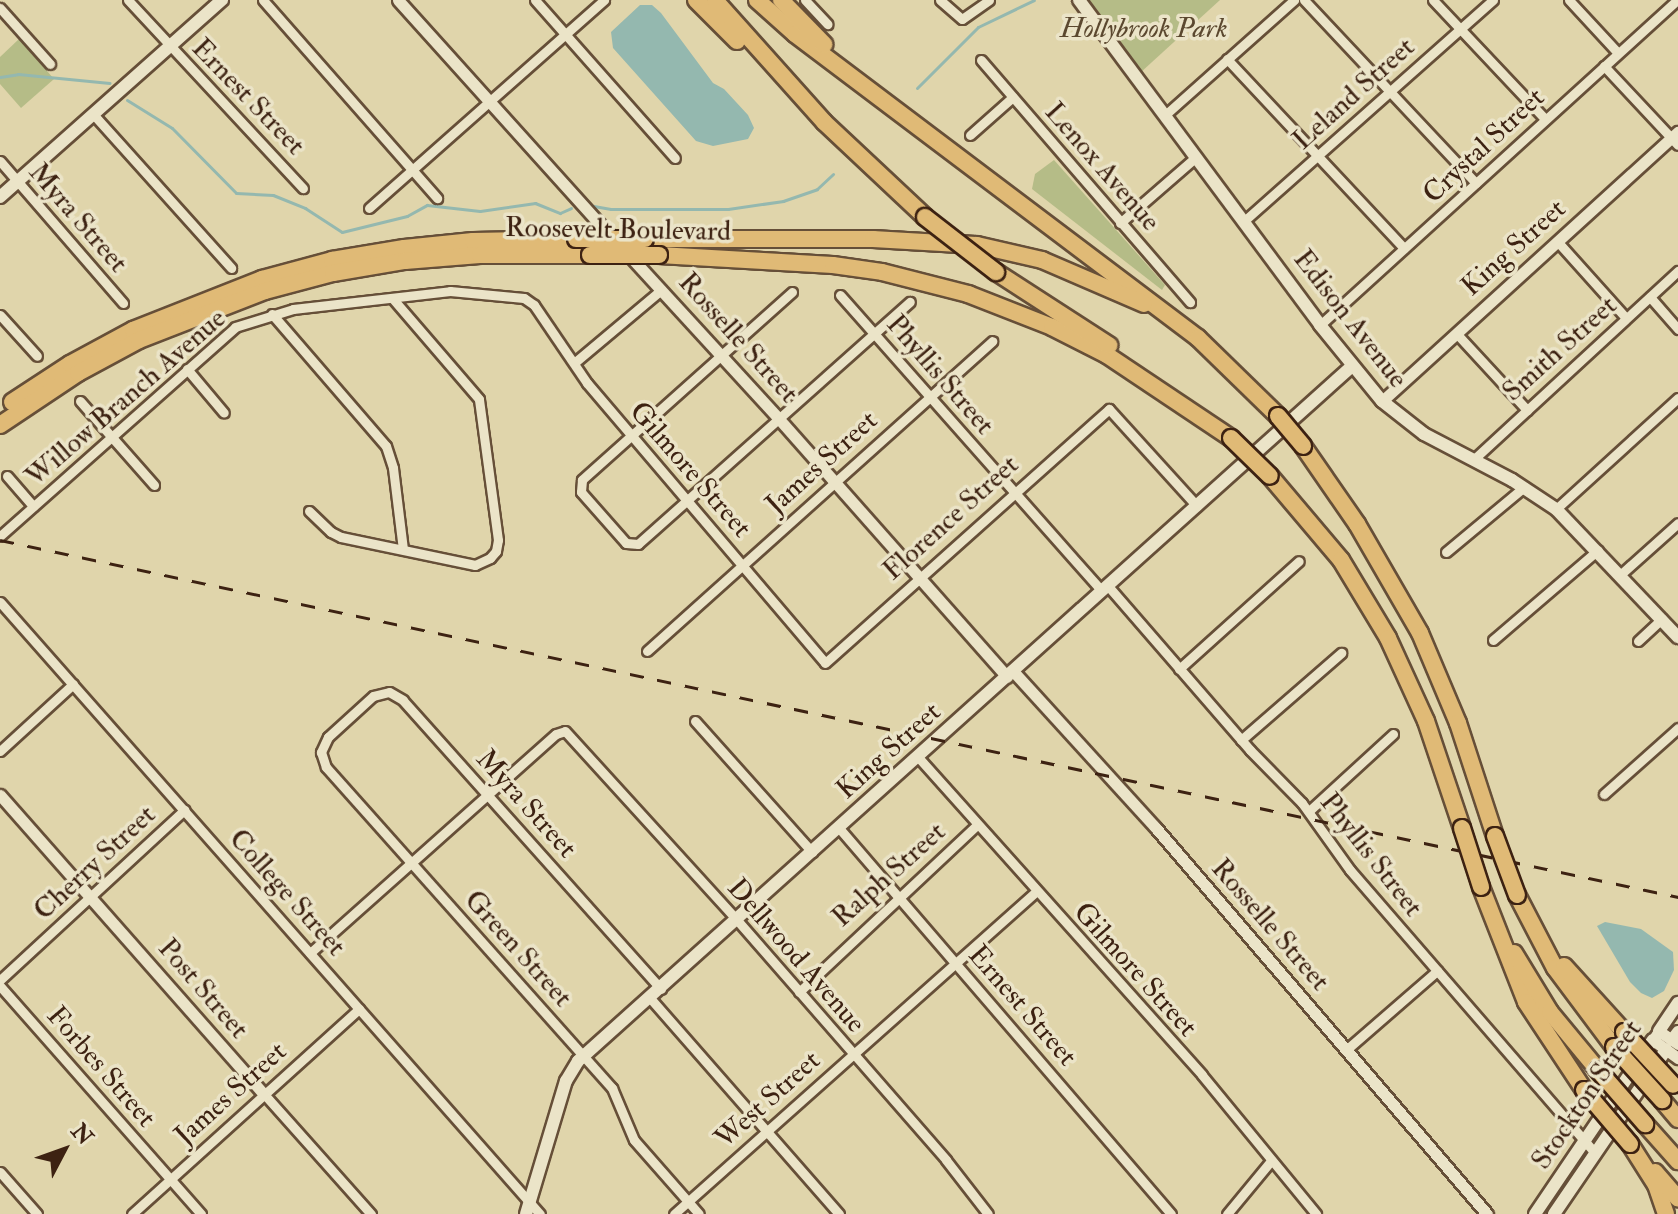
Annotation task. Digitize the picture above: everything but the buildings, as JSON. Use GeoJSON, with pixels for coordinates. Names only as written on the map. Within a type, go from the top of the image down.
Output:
{"type":"FeatureCollection","features":[{"type":"Feature","properties":{"kind":"highway"},"geometry":{"type":"LineString","coordinates":[[696,0],[749,53],[784,79]]}},
{"type":"Feature","properties":{"kind":"highway"},"geometry":{"type":"LineString","coordinates":[[715,0],[784,79],[876,174],[996,272],[1162,381],[1231,438],[1270,476],[1341,560],[1388,638],[1426,721],[1481,887],[1526,1002],[1584,1090],[1678,1198]]}},
{"type":"Feature","properties":{"kind":"highway"},"geometry":{"type":"LineString","coordinates":[[757,0],[795,34],[1174,319],[1236,372],[1303,446],[1357,524],[1420,633],[1463,736],[1517,895],[1562,980],[1614,1047],[1678,1119]]}},
{"type":"Feature","properties":{"kind":"highway"},"geometry":{"type":"LineString","coordinates":[[781,0],[818,40],[893,107]]}},
{"type":"Feature","properties":{"kind":"highway","name":"Roosevelt Boulevard"},"geometry":{"type":"LineString","coordinates":[[0,411],[61,370],[133,330],[196,302],[262,279],[332,260],[473,241],[873,239],[977,245],[1042,260],[1174,319]]}},
{"type":"Feature","properties":{"kind":"highway","name":"Roosevelt Boulevard"},"geometry":{"type":"LineString","coordinates":[[0,425],[69,379],[139,340],[265,291],[333,273],[405,261],[480,255],[659,255],[833,265],[895,275],[968,294],[1052,327],[1107,355],[1231,438]]}},
{"type":"Feature","properties":{"kind":"highway"},"geometry":{"type":"LineString","coordinates":[[1481,887],[1542,1000],[1678,1161]]}},
{"type":"Feature","properties":{"kind":"highway"},"geometry":{"type":"LineString","coordinates":[[1517,895],[1559,959],[1675,1087]]}},
{"type":"Feature","properties":{"kind":"highway"},"geometry":{"type":"LineString","coordinates":[[1630,1144],[1656,1185],[1666,1214]]}},
{"type":"Feature","properties":{"kind":"main road"},"geometry":{"type":"LineString","coordinates":[[0,197],[222,0]]}},
{"type":"Feature","properties":{"kind":"main road","name":"Edison Avenue"},"geometry":{"type":"LineString","coordinates":[[1079,0],[1320,325],[1382,401],[1424,434],[1524,487],[1556,509],[1678,637]]}},
{"type":"Feature","properties":{"kind":"main road","name":"King Street"},"geometry":{"type":"LineString","coordinates":[[527,1208],[566,1081],[584,1055],[1352,366]]}},
{"type":"Feature","properties":{"kind":"main road","name":"Stockton Street"},"geometry":{"type":"LineString","coordinates":[[1535,1214],[1678,1003]]}},
{"type":"Feature","properties":{"kind":"main road","name":"Stockton Street"},"geometry":{"type":"LineString","coordinates":[[1554,1214],[1674,1042]]}},
{"type":"Feature","properties":{"kind":"street","name":"Ernest Street"},"geometry":{"type":"LineString","coordinates":[[128,0],[303,188]]}},
{"type":"Feature","properties":{"kind":"street"},"geometry":{"type":"LineString","coordinates":[[263,0],[437,198]]}},
{"type":"Feature","properties":{"kind":"street","name":"Rosselle Street"},"geometry":{"type":"LineString","coordinates":[[398,0],[722,355],[918,576],[1096,759],[1487,1214]]}},
{"type":"Feature","properties":{"kind":"street"},"geometry":{"type":"LineString","coordinates":[[535,0],[675,158]]}},
{"type":"Feature","properties":{"kind":"street"},"geometry":{"type":"LineString","coordinates":[[369,208],[604,0]]}},
{"type":"Feature","properties":{"kind":"street"},"geometry":{"type":"LineString","coordinates":[[805,0],[827,24]]}},
{"type":"Feature","properties":{"kind":"street"},"geometry":{"type":"LineString","coordinates":[[940,0],[962,19],[989,0]]}},
{"type":"Feature","properties":{"kind":"street"},"geometry":{"type":"LineString","coordinates":[[1165,115],[1294,0]]}},
{"type":"Feature","properties":{"kind":"street"},"geometry":{"type":"LineString","coordinates":[[1304,0],[1476,183]]}},
{"type":"Feature","properties":{"kind":"street"},"geometry":{"type":"LineString","coordinates":[[1433,0],[1545,119]]}},
{"type":"Feature","properties":{"kind":"street","name":"Leland Street"},"geometry":{"type":"LineString","coordinates":[[1244,221],[1493,0]]}},
{"type":"Feature","properties":{"kind":"street"},"geometry":{"type":"LineString","coordinates":[[1569,0],[1618,53]]}},
{"type":"Feature","properties":{"kind":"street","name":"Crystal Street"},"geometry":{"type":"LineString","coordinates":[[1320,325],[1677,0]]}},
{"type":"Feature","properties":{"kind":"street"},"geometry":{"type":"LineString","coordinates":[[0,8],[50,64]]}},
{"type":"Feature","properties":{"kind":"street"},"geometry":{"type":"LineString","coordinates":[[1227,59],[1404,248]]}},
{"type":"Feature","properties":{"kind":"street","name":"Lenox Avenue"},"geometry":{"type":"LineString","coordinates":[[981,60],[1190,302]]}},
{"type":"Feature","properties":{"kind":"street"},"geometry":{"type":"LineString","coordinates":[[1604,66],[1676,139]]}},
{"type":"Feature","properties":{"kind":"street"},"geometry":{"type":"LineString","coordinates":[[970,135],[1013,97]]}},
{"type":"Feature","properties":{"kind":"street"},"geometry":{"type":"LineString","coordinates":[[93,114],[231,268]]}},
{"type":"Feature","properties":{"kind":"street","name":"King Street"},"geometry":{"type":"LineString","coordinates":[[1382,401],[1557,241],[1676,139]]}},
{"type":"Feature","properties":{"kind":"street"},"geometry":{"type":"LineString","coordinates":[[1120,223],[1196,157]]}},
{"type":"Feature","properties":{"kind":"street","name":"Myra Street"},"geometry":{"type":"LineString","coordinates":[[0,161],[123,303]]}},
{"type":"Feature","properties":{"kind":"street"},"geometry":{"type":"LineString","coordinates":[[1557,241],[1626,318]]}},
{"type":"Feature","properties":{"kind":"street","name":"Smith Street"},"geometry":{"type":"LineString","coordinates":[[1473,460],[1678,271]]}},
{"type":"Feature","properties":{"kind":"street","name":"Willow Branch Avenue"},"geometry":{"type":"LineString","coordinates":[[0,536],[235,327],[272,314],[466,290],[529,300]]}},
{"type":"Feature","properties":{"kind":"street"},"geometry":{"type":"LineString","coordinates":[[574,363],[661,290]]}},
{"type":"Feature","properties":{"kind":"street"},"geometry":{"type":"LineString","coordinates":[[792,292],[582,480],[581,492],[626,543],[638,544],[910,302]]}},
{"type":"Feature","properties":{"kind":"street","name":"Phyllis Street"},"geometry":{"type":"LineString","coordinates":[[840,295],[1013,492],[1309,811],[1341,860],[1595,1153]]}},
{"type":"Feature","properties":{"kind":"street"},"geometry":{"type":"LineString","coordinates":[[1650,297],[1678,329]]}},
{"type":"Feature","properties":{"kind":"street"},"geometry":{"type":"LineString","coordinates":[[309,511],[331,532],[341,537],[475,565],[490,558],[498,540],[479,399],[392,298]]}},
{"type":"Feature","properties":{"kind":"street","name":"Gilmore Street"},"geometry":{"type":"LineString","coordinates":[[529,300],[587,383],[825,663]]}},
{"type":"Feature","properties":{"kind":"street"},"geometry":{"type":"LineString","coordinates":[[272,314],[386,446],[393,468],[403,549]]}},
{"type":"Feature","properties":{"kind":"street"},"geometry":{"type":"LineString","coordinates":[[0,315],[37,356]]}},
{"type":"Feature","properties":{"kind":"street"},"geometry":{"type":"LineString","coordinates":[[1456,333],[1527,410]]}},
{"type":"Feature","properties":{"kind":"street","name":"James Street"},"geometry":{"type":"LineString","coordinates":[[647,651],[992,341]]}},
{"type":"Feature","properties":{"kind":"street"},"geometry":{"type":"LineString","coordinates":[[187,369],[224,413]]}},
{"type":"Feature","properties":{"kind":"street"},"geometry":{"type":"LineString","coordinates":[[1556,509],[1678,398]]}},
{"type":"Feature","properties":{"kind":"street"},"geometry":{"type":"LineString","coordinates":[[80,401],[154,485]]}},
{"type":"Feature","properties":{"kind":"street","name":"Florence Street"},"geometry":{"type":"LineString","coordinates":[[825,663],[918,576],[1109,409],[1197,506]]}},
{"type":"Feature","properties":{"kind":"street"},"geometry":{"type":"LineString","coordinates":[[7,476],[33,506]]}},
{"type":"Feature","properties":{"kind":"street"},"geometry":{"type":"LineString","coordinates":[[1446,552],[1524,487]]}},
{"type":"Feature","properties":{"kind":"street"},"geometry":{"type":"LineString","coordinates":[[1621,574],[1678,523]]}},
{"type":"Feature","properties":{"kind":"street"},"geometry":{"type":"LineString","coordinates":[[1493,640],[1598,550]]}},
{"type":"Feature","properties":{"kind":"street"},"geometry":{"type":"LineString","coordinates":[[1179,669],[1299,561]]}},
{"type":"Feature","properties":{"kind":"street","name":"College Street"},"geometry":{"type":"LineString","coordinates":[[0,602],[359,1009],[527,1208],[540,1214]]}},
{"type":"Feature","properties":{"kind":"street"},"geometry":{"type":"LineString","coordinates":[[1638,641],[1662,619]]}},
{"type":"Feature","properties":{"kind":"street"},"geometry":{"type":"LineString","coordinates":[[1241,740],[1341,653]]}},
{"type":"Feature","properties":{"kind":"street"},"geometry":{"type":"LineString","coordinates":[[0,751],[73,684]]}},
{"type":"Feature","properties":{"kind":"street","name":"Myra Street"},"geometry":{"type":"LineString","coordinates":[[346,719],[373,696],[381,693],[398,695],[661,989]]}},
{"type":"Feature","properties":{"kind":"street","name":"Green Street"},"geometry":{"type":"LineString","coordinates":[[346,719],[323,745],[323,760],[612,1088],[634,1140],[699,1214]]}},
{"type":"Feature","properties":{"kind":"street"},"geometry":{"type":"LineString","coordinates":[[695,721],[812,852]]}},
{"type":"Feature","properties":{"kind":"street"},"geometry":{"type":"LineString","coordinates":[[1604,794],[1678,728]]}},
{"type":"Feature","properties":{"kind":"street","name":"Dellwood Avenue"},"geometry":{"type":"LineString","coordinates":[[488,795],[556,734],[565,731],[737,920],[988,1214]]}},
{"type":"Feature","properties":{"kind":"street"},"geometry":{"type":"LineString","coordinates":[[1309,811],[1393,734]]}},
{"type":"Feature","properties":{"kind":"street","name":"Gilmore Street"},"geometry":{"type":"LineString","coordinates":[[918,757],[1035,892],[1202,1075],[1270,1162],[1316,1214]]}},
{"type":"Feature","properties":{"kind":"street","name":"Post Street"},"geometry":{"type":"LineString","coordinates":[[0,795],[371,1214]]}},
{"type":"Feature","properties":{"kind":"street"},"geometry":{"type":"LineString","coordinates":[[310,953],[488,795]]}},
{"type":"Feature","properties":{"kind":"street","name":"Cherry Street"},"geometry":{"type":"LineString","coordinates":[[0,983],[184,810]]}},
{"type":"Feature","properties":{"kind":"street","name":"Ralph Street"},"geometry":{"type":"LineString","coordinates":[[799,992],[977,825]]}},
{"type":"Feature","properties":{"kind":"street","name":"Ernest Street"},"geometry":{"type":"LineString","coordinates":[[839,828],[1171,1214]]}},
{"type":"Feature","properties":{"kind":"street","name":"West Street"},"geometry":{"type":"LineString","coordinates":[[674,1214],[1035,892]]}},
{"type":"Feature","properties":{"kind":"street"},"geometry":{"type":"LineString","coordinates":[[1346,1050],[1437,971]]}},
{"type":"Feature","properties":{"kind":"street","name":"Forbes Street"},"geometry":{"type":"LineString","coordinates":[[0,983],[201,1214]]}},
{"type":"Feature","properties":{"kind":"street"},"geometry":{"type":"LineString","coordinates":[[650,998],[839,1214]]}},
{"type":"Feature","properties":{"kind":"street","name":"James Street"},"geometry":{"type":"LineString","coordinates":[[132,1214],[359,1009]]}},
{"type":"Feature","properties":{"kind":"street"},"geometry":{"type":"LineString","coordinates":[[1656,1036],[1674,1042],[1678,1058]]}},
{"type":"Feature","properties":{"kind":"street"},"geometry":{"type":"LineString","coordinates":[[1227,1214],[1270,1162]]}},
{"type":"Feature","properties":{"kind":"street"},"geometry":{"type":"LineString","coordinates":[[0,1172],[37,1214]]}},
{"type":"Feature","properties":{"kind":"green space","name":"Hollybrook Park"},"geometry":{"type":"Polygon","coordinates":[[[1086,0],[1220,0],[1140,73],[1086,0]]]}},
{"type":"Feature","properties":{"kind":"green space"},"geometry":{"type":"Polygon","coordinates":[[[19,39],[54,79],[21,108],[0,84],[0,57],[19,39]]]}},
{"type":"Feature","properties":{"kind":"green space"},"geometry":{"type":"Polygon","coordinates":[[[1054,160],[1165,285],[1162,290],[1032,189],[1035,174],[1054,160]]]}},
{"type":"Feature","properties":{"kind":"water"},"geometry":{"type":"Polygon","coordinates":[[[640,5],[652,5],[661,13],[713,83],[724,89],[748,115],[754,128],[748,139],[713,146],[696,141],[613,48],[611,32],[640,5]]]}},
{"type":"Feature","properties":{"kind":"water"},"geometry":{"type":"Polygon","coordinates":[[[1605,922],[1641,929],[1673,952],[1674,970],[1664,991],[1652,998],[1641,993],[1630,982],[1597,926],[1605,922]]]}},
{"type":"Feature","properties":{"kind":"waterway"},"geometry":{"type":"LineString","coordinates":[[917,88],[978,27],[1034,0]]}},
{"type":"Feature","properties":{"kind":"waterway"},"geometry":{"type":"LineString","coordinates":[[0,77],[18,74],[110,83]]}},
{"type":"Feature","properties":{"kind":"waterway"},"geometry":{"type":"LineString","coordinates":[[127,100],[172,128],[236,193],[273,195],[305,208],[342,232],[407,216],[427,205],[480,211],[535,203],[560,213],[571,208]]}},
{"type":"Feature","properties":{"kind":"waterway"},"geometry":{"type":"LineString","coordinates":[[588,205],[611,209],[728,209],[783,201],[817,189],[833,174]]}},
{"type":"Feature","properties":{"kind":"railway"},"geometry":{"type":"LineString","coordinates":[[0,540],[1678,897]]}}]}
